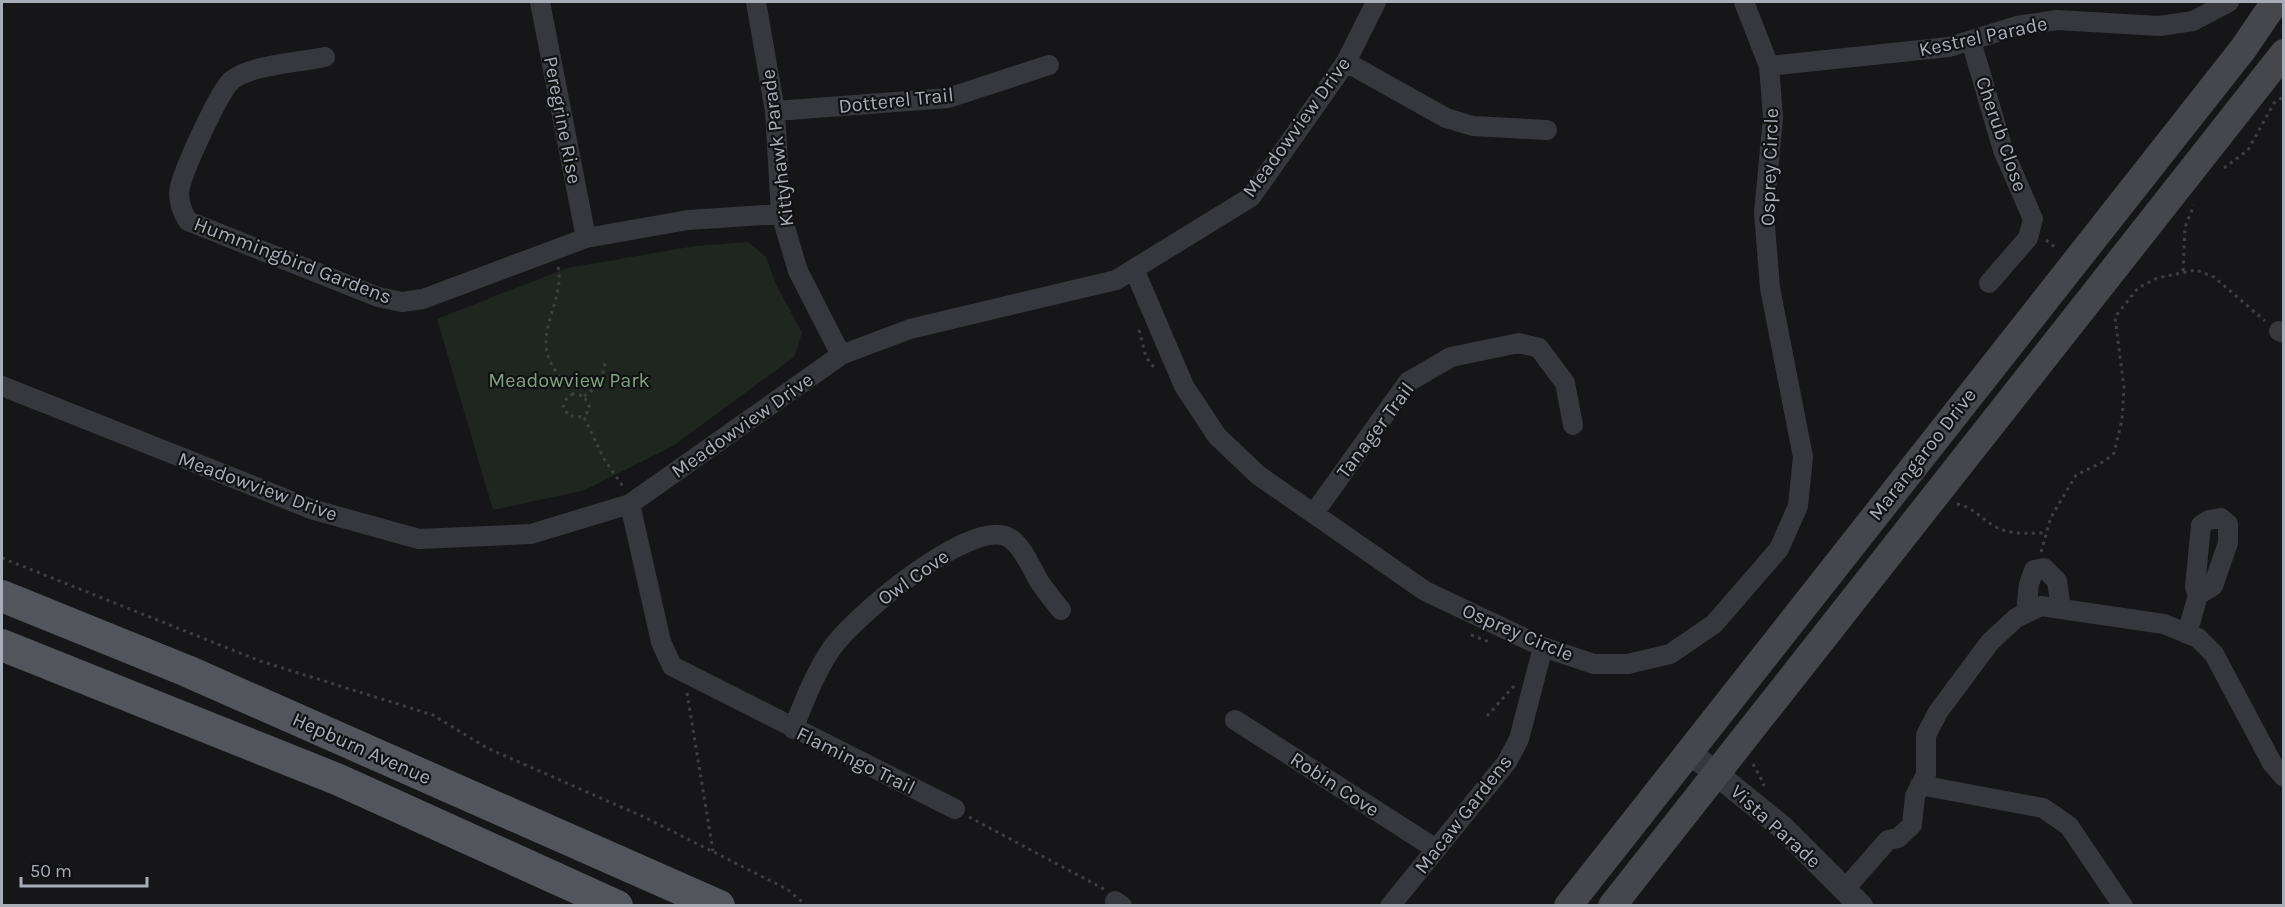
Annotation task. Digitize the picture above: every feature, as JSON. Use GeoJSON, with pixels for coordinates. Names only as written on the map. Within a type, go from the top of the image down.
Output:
{"type":"FeatureCollection","features":[{"type":"Feature","properties":{"kind":"main road","name":"Marangaroo Drive"},"geometry":{"type":"LineString","coordinates":[[1568,906],[2243,49],[2274,2]]}},
{"type":"Feature","properties":{"kind":"main road","name":"Marangaroo Drive"},"geometry":{"type":"LineString","coordinates":[[1612,906],[2283,53]]}},
{"type":"Feature","properties":{"kind":"main road","name":"Hepburn Avenue"},"geometry":{"type":"LineString","coordinates":[[2,596],[188,671],[719,906]]}},
{"type":"Feature","properties":{"kind":"main road","name":"Hepburn Avenue"},"geometry":{"type":"LineString","coordinates":[[2,645],[339,780],[617,906]]}},
{"type":"Feature","properties":{"kind":"street","name":"Peregrine Rise"},"geometry":{"type":"LineString","coordinates":[[540,2],[586,238]]}},
{"type":"Feature","properties":{"kind":"street","name":"Kittyhawk Parade"},"geometry":{"type":"LineString","coordinates":[[756,2],[775,111],[781,214],[798,271],[841,354]]}},
{"type":"Feature","properties":{"kind":"street","name":"Meadowview Drive"},"geometry":{"type":"LineString","coordinates":[[2,386],[311,509],[419,538],[531,534],[623,495],[841,354],[910,329],[1116,280],[1251,197],[1346,62],[1376,2]]}},
{"type":"Feature","properties":{"kind":"street","name":"Osprey Circle"},"geometry":{"type":"LineString","coordinates":[[1134,268],[1184,386],[1217,436],[1258,475],[1425,591],[1543,647],[1594,664],[1628,664],[1670,654],[1714,624],[1779,549],[1798,506],[1803,457],[1770,288],[1764,213],[1773,117],[1769,66],[1744,2]]}},
{"type":"Feature","properties":{"kind":"street","name":"Kestrel Parade"},"geometry":{"type":"LineString","coordinates":[[1769,66],[1949,47],[2016,26],[2057,20],[2158,26],[2193,21],[2229,2]]}},
{"type":"Feature","properties":{"kind":"street","name":"Cherub Close"},"geometry":{"type":"LineString","coordinates":[[1971,41],[2003,150],[2033,219],[2028,238],[1989,283]]}},
{"type":"Feature","properties":{"kind":"street","name":"Hummingbird Gardens"},"geometry":{"type":"LineString","coordinates":[[325,57],[257,70],[233,79],[219,94],[179,188],[181,210],[188,221],[378,297],[402,302],[423,298],[586,238],[688,220],[781,214]]}},
{"type":"Feature","properties":{"kind":"street"},"geometry":{"type":"LineString","coordinates":[[1346,62],[1446,118],[1473,126],[1547,130]]}},
{"type":"Feature","properties":{"kind":"street","name":"Dotterel Trail"},"geometry":{"type":"LineString","coordinates":[[775,111],[948,98],[1049,65]]}},
{"type":"Feature","properties":{"kind":"street","name":"Tanager Trail"},"geometry":{"type":"LineString","coordinates":[[1314,513],[1408,382],[1451,357],[1519,344],[1539,348],[1564,383],[1573,425]]}},
{"type":"Feature","properties":{"kind":"street","name":"Flamingo Trail"},"geometry":{"type":"LineString","coordinates":[[623,495],[661,642],[672,666],[955,809]]}},
{"type":"Feature","properties":{"kind":"street","name":"Owl Cove"},"geometry":{"type":"LineString","coordinates":[[793,729],[810,687],[830,650],[861,614],[950,550],[981,536],[995,533],[1011,538],[1061,610]]}},
{"type":"Feature","properties":{"kind":"street"},"geometry":{"type":"LineString","coordinates":[[2026,614],[2029,584],[2034,570],[2044,568],[2057,580],[2061,609]]}},
{"type":"Feature","properties":{"kind":"street"},"geometry":{"type":"LineString","coordinates":[[2187,634],[2198,595]]}},
{"type":"Feature","properties":{"kind":"street"},"geometry":{"type":"LineString","coordinates":[[1853,897],[1888,840],[1898,838],[1912,825],[1915,795],[1926,775],[1926,735],[1938,712],[1990,642],[2016,618],[2041,606],[2164,624],[2198,639],[2214,654],[2272,763],[2283,777]]}},
{"type":"Feature","properties":{"kind":"street","name":"Macaw Gardens"},"geometry":{"type":"LineString","coordinates":[[1390,906],[1507,762],[1519,739],[1543,647]]}},
{"type":"Feature","properties":{"kind":"street","name":"Robin Cove"},"geometry":{"type":"LineString","coordinates":[[1235,720],[1436,849]]}},
{"type":"Feature","properties":{"kind":"street","name":"Vista Parade"},"geometry":{"type":"LineString","coordinates":[[1688,751],[1782,827],[1853,897]]}},
{"type":"Feature","properties":{"kind":"street"},"geometry":{"type":"LineString","coordinates":[[1920,785],[2043,808],[2059,817],[2069,826],[2123,906]]}},
{"type":"Feature","properties":{"kind":"path"},"geometry":{"type":"LineString","coordinates":[[2222,170],[2248,150],[2274,103],[2283,96]]}},
{"type":"Feature","properties":{"kind":"path"},"geometry":{"type":"LineString","coordinates":[[2183,271],[2185,227],[2195,202]]}},
{"type":"Feature","properties":{"kind":"path"},"geometry":{"type":"LineString","coordinates":[[555,249],[560,282],[546,339],[549,359],[573,394]]}},
{"type":"Feature","properties":{"kind":"path"},"geometry":{"type":"LineString","coordinates":[[2038,570],[2045,532],[2076,475],[2105,461],[2114,453],[2122,420],[2124,388],[2115,317],[2138,288],[2157,278],[2196,270],[2214,277],[2281,332]]}},
{"type":"Feature","properties":{"kind":"path"},"geometry":{"type":"LineString","coordinates":[[1138,327],[1146,357],[1160,374]]}},
{"type":"Feature","properties":{"kind":"path"},"geometry":{"type":"LineString","coordinates":[[584,417],[569,416],[563,407],[567,398],[573,394],[584,396],[595,390],[603,376],[604,363]]}},
{"type":"Feature","properties":{"kind":"path"},"geometry":{"type":"LineString","coordinates":[[584,396],[590,408],[584,417]]}},
{"type":"Feature","properties":{"kind":"path"},"geometry":{"type":"LineString","coordinates":[[584,417],[623,495],[634,484]]}},
{"type":"Feature","properties":{"kind":"path"},"geometry":{"type":"LineString","coordinates":[[1950,507],[1957,504],[1967,506],[1997,528],[2017,534],[2045,532]]}},
{"type":"Feature","properties":{"kind":"path"},"geometry":{"type":"LineString","coordinates":[[2,558],[261,661],[434,714],[487,748],[713,851],[787,888],[807,906]]}},
{"type":"Feature","properties":{"kind":"path"},"geometry":{"type":"LineString","coordinates":[[1469,633],[1486,643],[1500,644]]}},
{"type":"Feature","properties":{"kind":"path"},"geometry":{"type":"LineString","coordinates":[[683,672],[713,851]]}},
{"type":"Feature","properties":{"kind":"path"},"geometry":{"type":"LineString","coordinates":[[1488,716],[1519,680]]}},
{"type":"Feature","properties":{"kind":"path"},"geometry":{"type":"LineString","coordinates":[[955,809],[1102,887],[1119,903]]}},
{"type":"Feature","properties":{"kind":"green space","name":"Meadowview Park"},"geometry":{"type":"Polygon","coordinates":[[[748,242],[766,257],[775,282],[802,333],[794,357],[673,446],[585,490],[493,510],[437,319],[567,268],[695,246],[748,242]]]}}]}
